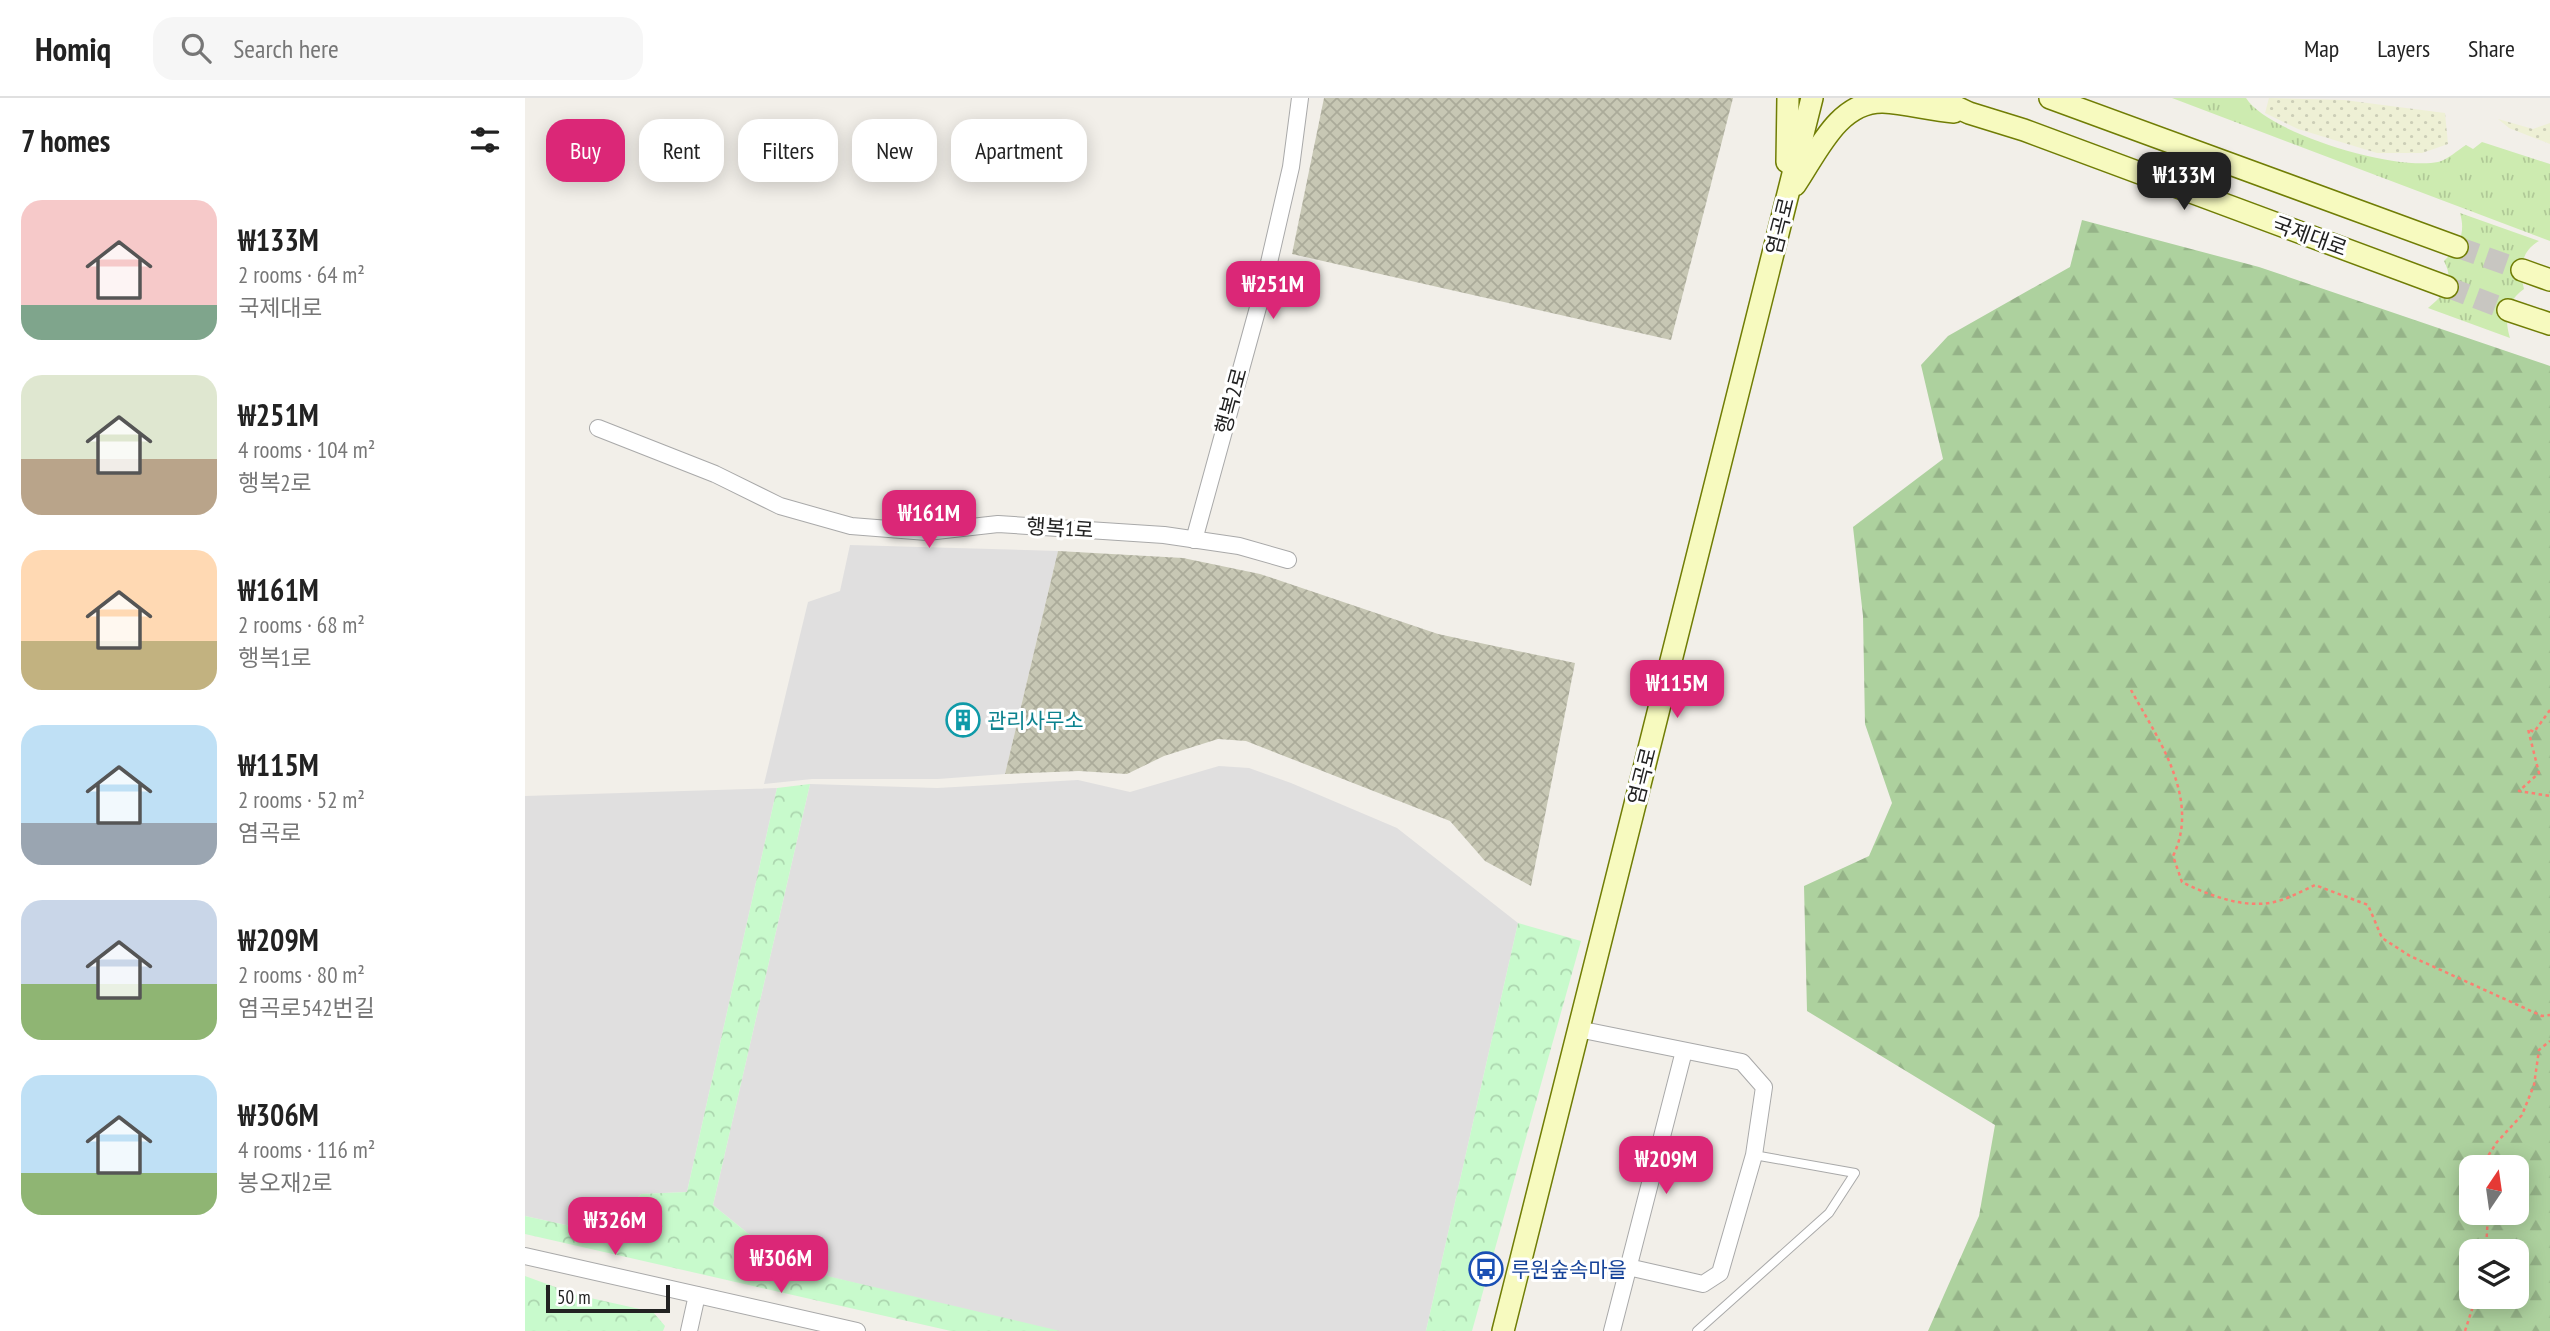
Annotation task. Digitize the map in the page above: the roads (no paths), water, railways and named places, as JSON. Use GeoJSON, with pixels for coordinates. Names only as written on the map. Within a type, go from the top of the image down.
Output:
{"type":"FeatureCollection","features":[{"type":"Feature","properties":{"kind":"main road"},"geometry":{"type":"LineString","coordinates":[[1786,198],[1788,98]]}},
{"type":"Feature","properties":{"kind":"main road","name":"염곡로"},"geometry":{"type":"LineString","coordinates":[[1503,1331],[1812,98]]}},
{"type":"Feature","properties":{"kind":"main road","name":"국제대로"},"geometry":{"type":"LineString","coordinates":[[1937,98],[1969,113],[2024,130],[2447,287]]}},
{"type":"Feature","properties":{"kind":"main road","name":"국제대로"},"geometry":{"type":"LineString","coordinates":[[2050,98],[2456,247]]}},
{"type":"Feature","properties":{"kind":"main road"},"geometry":{"type":"LineString","coordinates":[[1786,198],[1838,122],[1854,109],[1884,102],[1969,113]]}},
{"type":"Feature","properties":{"kind":"main road"},"geometry":{"type":"LineString","coordinates":[[2522,270],[2550,280]]}},
{"type":"Feature","properties":{"kind":"main road"},"geometry":{"type":"LineString","coordinates":[[2508,310],[2550,324]]}},
{"type":"Feature","properties":{"kind":"street","name":"행복2로"},"geometry":{"type":"LineString","coordinates":[[1194,540],[1265,280],[1291,167],[1300,98]]}},
{"type":"Feature","properties":{"kind":"street","name":"행복1로"},"geometry":{"type":"LineString","coordinates":[[598,428],[715,474],[780,506],[851,526],[927,532],[998,524],[1194,540],[1240,546],[1288,560]]}},
{"type":"Feature","properties":{"kind":"street"},"geometry":{"type":"LineString","coordinates":[[1578,1029],[1742,1062],[1764,1087],[1754,1155],[1720,1273],[1703,1284],[1628,1267]]}},
{"type":"Feature","properties":{"kind":"street"},"geometry":{"type":"LineString","coordinates":[[1612,1331],[1684,1051]]}},
{"type":"Feature","properties":{"kind":"street"},"geometry":{"type":"LineString","coordinates":[[525,1256],[857,1331]]}},
{"type":"Feature","properties":{"kind":"street"},"geometry":{"type":"LineString","coordinates":[[689,1331],[697,1295]]}},
{"type":"Feature","properties":{"kind":"lane"},"geometry":{"type":"LineString","coordinates":[[1697,1331],[1829,1213],[1855,1172],[1754,1155]]}},
{"type":"Feature","properties":{"kind":"tunnel"},"geometry":{"type":"LineString","coordinates":[[2457,247],[2522,270]]}},
{"type":"Feature","properties":{"kind":"tunnel"},"geometry":{"type":"LineString","coordinates":[[2447,287],[2508,310]]}},
{"type":"Feature","properties":{"kind":"place","name":"관리사무소"},"geometry":{"type":"Point","coordinates":[963,720]}},
{"type":"Feature","properties":{"kind":"place","name":"루원숲속마을"},"geometry":{"type":"Point","coordinates":[1486,1269]}}]}
